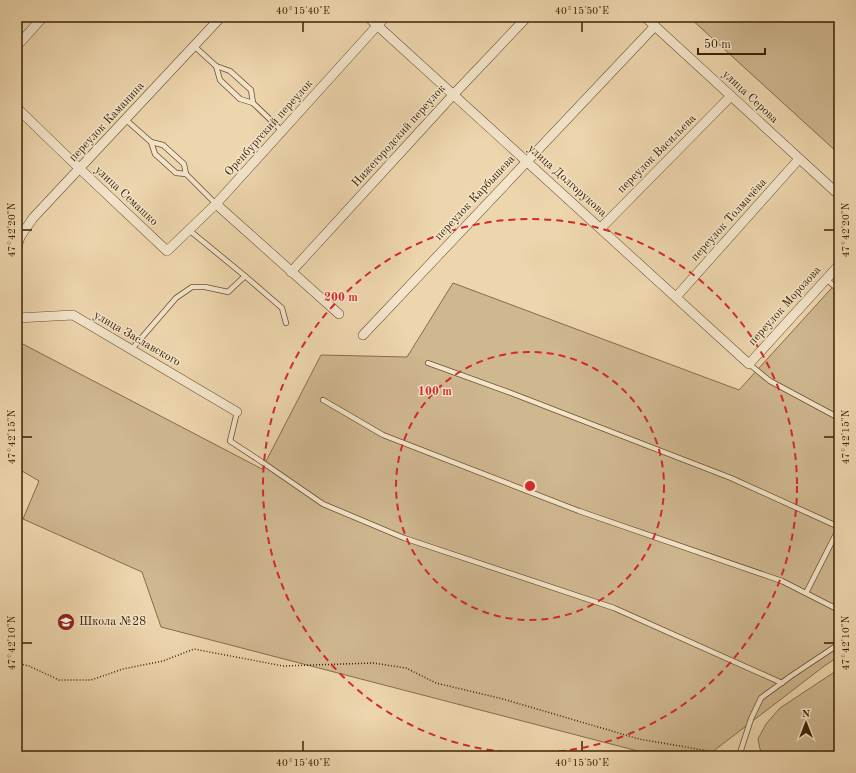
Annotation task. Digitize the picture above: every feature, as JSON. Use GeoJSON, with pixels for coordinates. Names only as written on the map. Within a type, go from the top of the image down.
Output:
{"type":"FeatureCollection","features":[{"type":"Feature","properties":{"kind":"street"},"geometry":{"type":"LineString","coordinates":[[17,46],[43,17]]}},
{"type":"Feature","properties":{"kind":"street","name":"переулок Каманина"},"geometry":{"type":"LineString","coordinates":[[17,247],[20,237],[33,218],[221,17]]}},
{"type":"Feature","properties":{"kind":"street","name":"улица Долгорукова"},"geometry":{"type":"LineString","coordinates":[[368,17],[749,364]]}},
{"type":"Feature","properties":{"kind":"street","name":"Оренбургский переулок"},"geometry":{"type":"LineString","coordinates":[[167,251],[216,204],[385,17]]}},
{"type":"Feature","properties":{"kind":"street","name":"Нижегородский переулок"},"geometry":{"type":"LineString","coordinates":[[291,272],[526,17]]}},
{"type":"Feature","properties":{"kind":"street","name":"улица Серова"},"geometry":{"type":"LineString","coordinates":[[645,17],[839,195]]}},
{"type":"Feature","properties":{"kind":"street","name":"переулок Карбышева"},"geometry":{"type":"LineString","coordinates":[[363,335],[655,26]]}},
{"type":"Feature","properties":{"kind":"street","name":"переулок Васильева"},"geometry":{"type":"LineString","coordinates":[[601,228],[731,96]]}},
{"type":"Feature","properties":{"kind":"street","name":"улица Семашко"},"geometry":{"type":"LineString","coordinates":[[17,108],[167,251]]}},
{"type":"Feature","properties":{"kind":"street","name":"переулок Толмачёва"},"geometry":{"type":"LineString","coordinates":[[676,297],[799,159]]}},
{"type":"Feature","properties":{"kind":"street"},"geometry":{"type":"LineString","coordinates":[[216,204],[339,314]]}},
{"type":"Feature","properties":{"kind":"street","name":"переулок Морозова"},"geometry":{"type":"LineString","coordinates":[[749,364],[839,265]]}},
{"type":"Feature","properties":{"kind":"street","name":"улица Заславского"},"geometry":{"type":"LineString","coordinates":[[17,318],[73,315],[237,412]]}},
{"type":"Feature","properties":{"kind":"lane"},"geometry":{"type":"LineString","coordinates":[[194,46],[216,66],[230,71],[250,90],[252,103]]}},
{"type":"Feature","properties":{"kind":"lane"},"geometry":{"type":"LineString","coordinates":[[216,66],[220,80],[240,99],[252,103],[282,131]]}},
{"type":"Feature","properties":{"kind":"lane"},"geometry":{"type":"LineString","coordinates":[[126,119],[151,142],[163,145],[184,164],[186,174],[216,204]]}},
{"type":"Feature","properties":{"kind":"lane"},"geometry":{"type":"LineString","coordinates":[[151,142],[155,154],[176,173],[186,174]]}},
{"type":"Feature","properties":{"kind":"lane"},"geometry":{"type":"LineString","coordinates":[[189,230],[282,308],[286,324]]}},
{"type":"Feature","properties":{"kind":"lane"},"geometry":{"type":"LineString","coordinates":[[132,350],[176,298],[192,287],[205,287],[228,292],[245,276]]}},
{"type":"Feature","properties":{"kind":"lane"},"geometry":{"type":"LineString","coordinates":[[826,279],[839,290]]}},
{"type":"Feature","properties":{"kind":"lane"},"geometry":{"type":"LineString","coordinates":[[428,363],[511,393],[731,478],[839,527],[806,593]]}},
{"type":"Feature","properties":{"kind":"lane"},"geometry":{"type":"LineString","coordinates":[[749,364],[770,380],[839,418]]}},
{"type":"Feature","properties":{"kind":"lane"},"geometry":{"type":"LineString","coordinates":[[323,400],[383,435],[579,511],[782,581],[839,610]]}},
{"type":"Feature","properties":{"kind":"lane"},"geometry":{"type":"LineString","coordinates":[[237,412],[230,441],[324,504],[404,538],[614,608],[782,683]]}},
{"type":"Feature","properties":{"kind":"lane"},"geometry":{"type":"LineString","coordinates":[[739,756],[751,718],[761,698],[839,644]]}},
{"type":"Feature","properties":{"kind":"path"},"geometry":{"type":"LineString","coordinates":[[17,663],[29,666],[59,680],[91,680],[123,669],[163,661],[194,649],[283,666],[373,663],[406,668],[436,683],[503,699],[639,739],[736,756]]}},
{"type":"Feature","properties":{"kind":"shaded area"},"geometry":{"type":"Polygon","coordinates":[[[689,17],[839,17],[839,154],[689,17]]]}},
{"type":"Feature","properties":{"kind":"shaded area"},"geometry":{"type":"Polygon","coordinates":[[[839,280],[839,656],[707,756],[657,756],[161,627],[142,572],[23,519],[39,481],[17,468],[17,341],[262,469],[321,355],[407,357],[453,283],[739,390],[839,280]]]}},
{"type":"Feature","properties":{"kind":"shaded area"},"geometry":{"type":"Polygon","coordinates":[[[839,669],[839,756],[765,756],[760,749],[758,739],[766,724],[780,708],[839,669]]]}},
{"type":"Feature","properties":{"kind":"place","name":"Школа №28"},"geometry":{"type":"Point","coordinates":[66,622]}}]}
